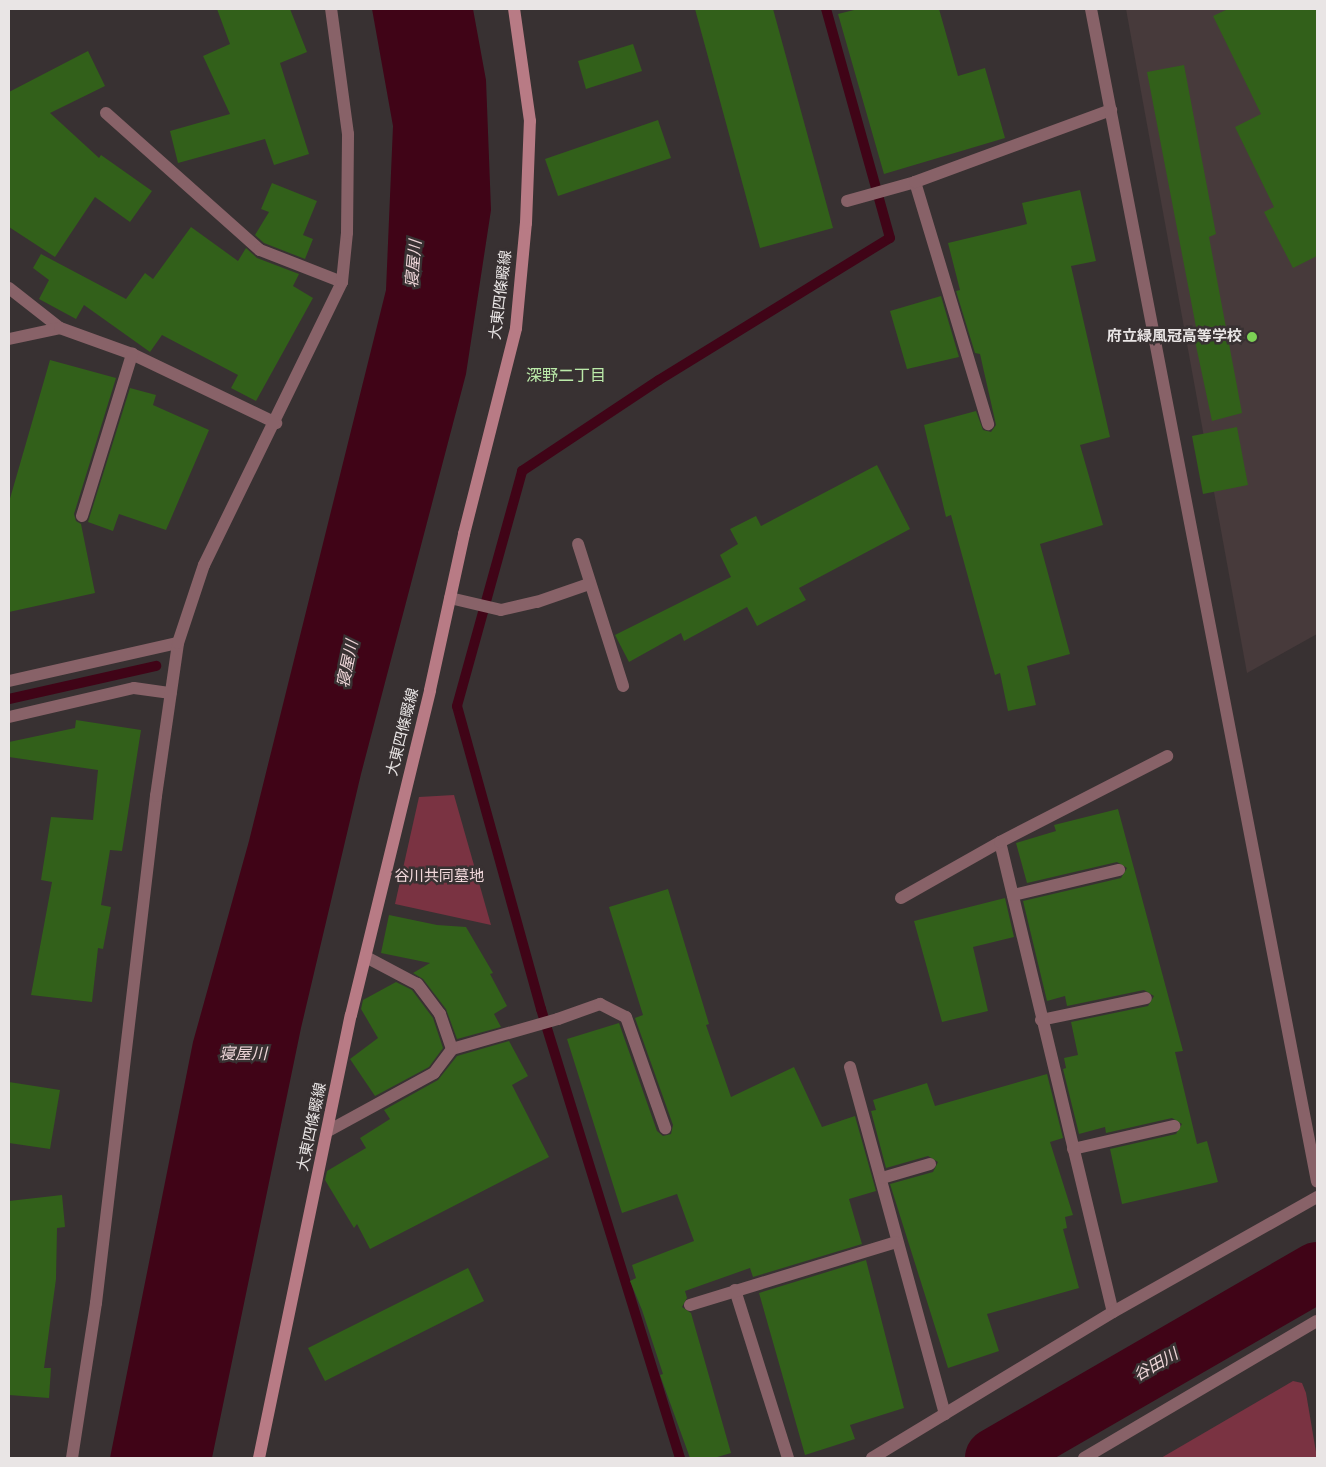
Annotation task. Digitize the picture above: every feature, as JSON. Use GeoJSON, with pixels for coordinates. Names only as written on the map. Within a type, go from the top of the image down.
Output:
{"type":"FeatureCollection","features":[{"type":"Feature","properties":{"kind":"main road","name":"大東四條畷線"},"geometry":{"type":"LineString","coordinates":[[259,1458],[366,957],[450,598],[516,328],[526,223],[530,121],[514,9]]}},
{"type":"Feature","properties":{"kind":"street"},"geometry":{"type":"LineString","coordinates":[[72,1458],[96,1303],[154,806],[178,643],[204,565],[276,423],[342,282],[347,233],[348,134],[331,9]]}},
{"type":"Feature","properties":{"kind":"street"},"geometry":{"type":"LineString","coordinates":[[1092,9],[1317,1181]]}},
{"type":"Feature","properties":{"kind":"street"},"geometry":{"type":"LineString","coordinates":[[848,201],[915,182],[1111,110]]}},
{"type":"Feature","properties":{"kind":"street"},"geometry":{"type":"LineString","coordinates":[[106,113],[260,250],[342,282]]}},
{"type":"Feature","properties":{"kind":"street"},"geometry":{"type":"LineString","coordinates":[[915,182],[988,424]]}},
{"type":"Feature","properties":{"kind":"street"},"geometry":{"type":"LineString","coordinates":[[9,288],[60,328],[132,354],[276,423]]}},
{"type":"Feature","properties":{"kind":"street"},"geometry":{"type":"LineString","coordinates":[[9,339],[60,328]]}},
{"type":"Feature","properties":{"kind":"street"},"geometry":{"type":"LineString","coordinates":[[82,516],[132,354]]}},
{"type":"Feature","properties":{"kind":"street"},"geometry":{"type":"LineString","coordinates":[[578,544],[588,584],[623,686]]}},
{"type":"Feature","properties":{"kind":"street"},"geometry":{"type":"LineString","coordinates":[[450,598],[502,610],[537,602],[588,584]]}},
{"type":"Feature","properties":{"kind":"street"},"geometry":{"type":"LineString","coordinates":[[9,681],[178,643]]}},
{"type":"Feature","properties":{"kind":"street"},"geometry":{"type":"LineString","coordinates":[[9,717],[134,688],[171,693]]}},
{"type":"Feature","properties":{"kind":"street"},"geometry":{"type":"LineString","coordinates":[[901,898],[1000,842],[1167,756]]}},
{"type":"Feature","properties":{"kind":"street"},"geometry":{"type":"LineString","coordinates":[[1000,842],[1041,1020],[1113,1312]]}},
{"type":"Feature","properties":{"kind":"street"},"geometry":{"type":"LineString","coordinates":[[1013,895],[1118,870]]}},
{"type":"Feature","properties":{"kind":"street"},"geometry":{"type":"LineString","coordinates":[[366,957],[417,984],[440,1014],[452,1049]]}},
{"type":"Feature","properties":{"kind":"street"},"geometry":{"type":"LineString","coordinates":[[1041,1020],[1146,998]]}},
{"type":"Feature","properties":{"kind":"street"},"geometry":{"type":"LineString","coordinates":[[328,1131],[434,1073],[452,1049],[558,1019],[600,1004],[626,1017],[665,1128]]}},
{"type":"Feature","properties":{"kind":"street"},"geometry":{"type":"LineString","coordinates":[[850,1068],[882,1178],[896,1242],[945,1414]]}},
{"type":"Feature","properties":{"kind":"street"},"geometry":{"type":"LineString","coordinates":[[1073,1149],[1174,1126]]}},
{"type":"Feature","properties":{"kind":"street"},"geometry":{"type":"LineString","coordinates":[[882,1178],[930,1164]]}},
{"type":"Feature","properties":{"kind":"street"},"geometry":{"type":"LineString","coordinates":[[872,1458],[1113,1312],[1317,1197]]}},
{"type":"Feature","properties":{"kind":"street"},"geometry":{"type":"LineString","coordinates":[[690,1305],[896,1242]]}},
{"type":"Feature","properties":{"kind":"street"},"geometry":{"type":"LineString","coordinates":[[735,1290],[788,1458]]}},
{"type":"Feature","properties":{"kind":"street"},"geometry":{"type":"LineString","coordinates":[[1084,1458],[1317,1321]]}},
{"type":"Feature","properties":{"kind":"shaded area","name":"府立緑風冠高等学校"},"geometry":{"type":"Polygon","coordinates":[[[1126,9],[1317,9],[1317,634],[1247,673],[1126,9]]]}},
{"type":"Feature","properties":{"kind":"green space","name":"谷川共同墓地"},"geometry":{"type":"Polygon","coordinates":[[[454,795],[491,925],[395,904],[419,797],[454,795]]]}},
{"type":"Feature","properties":{"kind":"green space"},"geometry":{"type":"Polygon","coordinates":[[[1293,1381],[1302,1383],[1306,1393],[1317,1458],[1161,1458],[1293,1381]]]}},
{"type":"Feature","properties":{"kind":"water","name":"寝屋川"},"geometry":{"type":"Polygon","coordinates":[[[372,9],[473,9],[486,80],[491,210],[466,374],[361,774],[301,1028],[212,1458],[110,1458],[193,1042],[249,841],[386,290],[393,126],[372,9]]]}},
{"type":"Feature","properties":{"kind":"building"},"geometry":{"type":"Polygon","coordinates":[[[217,9],[290,9],[307,52],[280,63],[309,154],[274,165],[265,139],[178,163],[170,131],[230,114],[203,56],[230,44],[217,9]]]}},
{"type":"Feature","properties":{"kind":"building"},"geometry":{"type":"Polygon","coordinates":[[[695,9],[773,9],[833,228],[760,248],[695,9]]]}},
{"type":"Feature","properties":{"kind":"building"},"geometry":{"type":"Polygon","coordinates":[[[858,9],[939,9],[958,76],[985,68],[1005,138],[884,174],[838,14],[858,9]]]}},
{"type":"Feature","properties":{"kind":"building"},"geometry":{"type":"Polygon","coordinates":[[[1228,9],[1317,9],[1317,256],[1293,268],[1264,212],[1274,207],[1235,127],[1261,114],[1213,16],[1228,9]]]}},
{"type":"Feature","properties":{"kind":"building"},"geometry":{"type":"Polygon","coordinates":[[[633,44],[642,71],[586,89],[578,61],[633,44]]]}},
{"type":"Feature","properties":{"kind":"building"},"geometry":{"type":"Polygon","coordinates":[[[88,51],[105,86],[50,113],[99,158],[101,155],[152,191],[130,222],[95,197],[55,257],[9,227],[9,92],[88,51]]]}},
{"type":"Feature","properties":{"kind":"building"},"geometry":{"type":"Polygon","coordinates":[[[1184,65],[1216,234],[1209,237],[1242,413],[1212,421],[1192,327],[1196,327],[1147,72],[1184,65]]]}},
{"type":"Feature","properties":{"kind":"building"},"geometry":{"type":"Polygon","coordinates":[[[658,120],[671,158],[558,196],[545,159],[658,120]]]}},
{"type":"Feature","properties":{"kind":"building"},"geometry":{"type":"Polygon","coordinates":[[[272,183],[317,201],[303,235],[313,239],[305,259],[264,243],[255,235],[269,212],[261,209],[272,183]]]}},
{"type":"Feature","properties":{"kind":"building"},"geometry":{"type":"Polygon","coordinates":[[[1080,190],[1096,261],[1071,266],[1110,437],[1080,445],[1103,525],[1040,544],[1070,654],[1027,666],[1036,705],[1008,711],[1000,673],[995,675],[951,515],[946,517],[924,425],[976,411],[983,430],[991,432],[996,425],[980,354],[975,353],[956,291],[960,290],[948,243],[1027,224],[1022,203],[1080,190]]]}},
{"type":"Feature","properties":{"kind":"building"},"geometry":{"type":"Polygon","coordinates":[[[191,227],[238,261],[246,248],[257,258],[299,274],[293,286],[313,298],[256,401],[231,388],[238,375],[162,335],[150,352],[84,305],[76,319],[39,299],[49,280],[33,268],[41,254],[126,299],[145,273],[153,279],[191,227]]]}},
{"type":"Feature","properties":{"kind":"building"},"geometry":{"type":"Polygon","coordinates":[[[941,296],[959,357],[907,369],[890,311],[941,296]]]}},
{"type":"Feature","properties":{"kind":"building"},"geometry":{"type":"Polygon","coordinates":[[[50,360],[116,378],[74,514],[76,521],[81,524],[95,593],[9,612],[9,502],[50,360]]]}},
{"type":"Feature","properties":{"kind":"building"},"geometry":{"type":"Polygon","coordinates":[[[130,388],[156,395],[153,405],[209,430],[166,530],[119,514],[113,531],[88,522],[130,388]]]}},
{"type":"Feature","properties":{"kind":"building"},"geometry":{"type":"Polygon","coordinates":[[[1237,427],[1248,485],[1203,494],[1192,436],[1237,427]]]}},
{"type":"Feature","properties":{"kind":"building"},"geometry":{"type":"Polygon","coordinates":[[[877,465],[910,529],[799,588],[806,600],[757,626],[747,607],[684,641],[681,633],[629,662],[615,635],[731,577],[720,555],[738,544],[730,529],[756,516],[761,526],[877,465]]]}},
{"type":"Feature","properties":{"kind":"building"},"geometry":{"type":"Polygon","coordinates":[[[76,720],[141,730],[122,851],[110,850],[101,905],[111,907],[103,949],[98,948],[92,1002],[31,995],[52,882],[41,880],[51,817],[93,820],[98,770],[9,757],[9,742],[75,728],[76,720]]]}},
{"type":"Feature","properties":{"kind":"building"},"geometry":{"type":"Polygon","coordinates":[[[1118,809],[1183,1051],[1175,1052],[1197,1144],[1207,1141],[1218,1182],[1122,1204],[1110,1149],[1176,1134],[1182,1124],[1172,1118],[1106,1133],[1105,1127],[1079,1134],[1063,1069],[1066,1068],[1064,1058],[1078,1055],[1071,1022],[1148,1006],[1154,996],[1144,990],[1067,1006],[1065,996],[1047,1001],[1023,901],[1121,878],[1127,868],[1117,862],[1027,883],[1016,843],[1056,831],[1054,825],[1118,809]]]}},
{"type":"Feature","properties":{"kind":"building"},"geometry":{"type":"Polygon","coordinates":[[[668,889],[709,1024],[706,1025],[731,1097],[794,1067],[822,1127],[855,1116],[876,1191],[849,1199],[862,1244],[753,1277],[750,1268],[685,1291],[687,1298],[682,1307],[691,1313],[731,1453],[714,1458],[690,1458],[660,1375],[663,1374],[642,1310],[630,1281],[636,1278],[632,1265],[694,1241],[677,1194],[622,1213],[567,1039],[619,1023],[657,1131],[663,1136],[671,1134],[673,1125],[635,1018],[643,1015],[609,907],[668,889]]]}},
{"type":"Feature","properties":{"kind":"building"},"geometry":{"type":"Polygon","coordinates":[[[1005,898],[1014,937],[973,947],[988,1011],[942,1022],[914,921],[1005,898]]]}},
{"type":"Feature","properties":{"kind":"building"},"geometry":{"type":"Polygon","coordinates":[[[389,915],[437,925],[466,927],[493,973],[490,974],[507,1006],[494,1014],[501,1027],[457,1039],[446,1009],[423,979],[413,973],[430,963],[381,953],[389,915]]]}},
{"type":"Feature","properties":{"kind":"building"},"geometry":{"type":"Polygon","coordinates":[[[396,982],[412,990],[433,1018],[443,1048],[429,1067],[375,1096],[350,1059],[378,1038],[361,1009],[363,1000],[396,982]]]}},
{"type":"Feature","properties":{"kind":"building"},"geometry":{"type":"Polygon","coordinates":[[[509,1041],[528,1076],[512,1085],[549,1157],[370,1249],[357,1224],[354,1228],[325,1180],[327,1171],[366,1148],[360,1138],[390,1119],[384,1110],[438,1080],[457,1056],[509,1041]]]}},
{"type":"Feature","properties":{"kind":"building"},"geometry":{"type":"Polygon","coordinates":[[[1047,1074],[1063,1138],[1050,1142],[1073,1215],[1065,1217],[1067,1228],[1063,1229],[1079,1288],[987,1314],[999,1351],[948,1368],[890,1184],[933,1172],[938,1162],[928,1156],[886,1168],[871,1111],[876,1110],[873,1100],[927,1083],[935,1106],[1047,1074]]]}},
{"type":"Feature","properties":{"kind":"building"},"geometry":{"type":"Polygon","coordinates":[[[9,1082],[60,1090],[50,1149],[9,1143],[9,1082]]]}},
{"type":"Feature","properties":{"kind":"building"},"geometry":{"type":"Polygon","coordinates":[[[62,1195],[65,1227],[57,1228],[56,1279],[44,1368],[51,1368],[49,1398],[9,1395],[9,1201],[62,1195]]]}},
{"type":"Feature","properties":{"kind":"building"},"geometry":{"type":"Polygon","coordinates":[[[866,1260],[904,1408],[850,1425],[855,1439],[805,1455],[759,1293],[866,1260]]]}},
{"type":"Feature","properties":{"kind":"building"},"geometry":{"type":"Polygon","coordinates":[[[468,1268],[484,1301],[325,1381],[308,1348],[468,1268]]]}},
{"type":"Feature","properties":{"kind":"waterway"},"geometry":{"type":"LineString","coordinates":[[680,1458],[541,1009],[457,706],[522,471],[659,380],[890,238],[826,9]]}},
{"type":"Feature","properties":{"kind":"waterway"},"geometry":{"type":"LineString","coordinates":[[9,699],[156,666]]}},
{"type":"Feature","properties":{"kind":"waterway","name":"谷田川"},"geometry":{"type":"LineString","coordinates":[[995,1458],[1317,1272]]}},
{"type":"Feature","properties":{"kind":"place","name":"府立緑風冠高等学校"},"geometry":{"type":"Point","coordinates":[1252,337]}},
{"type":"Feature","properties":{"kind":"district","name":"深野二丁目"},"geometry":{"type":"Point","coordinates":[566,376]}}]}
